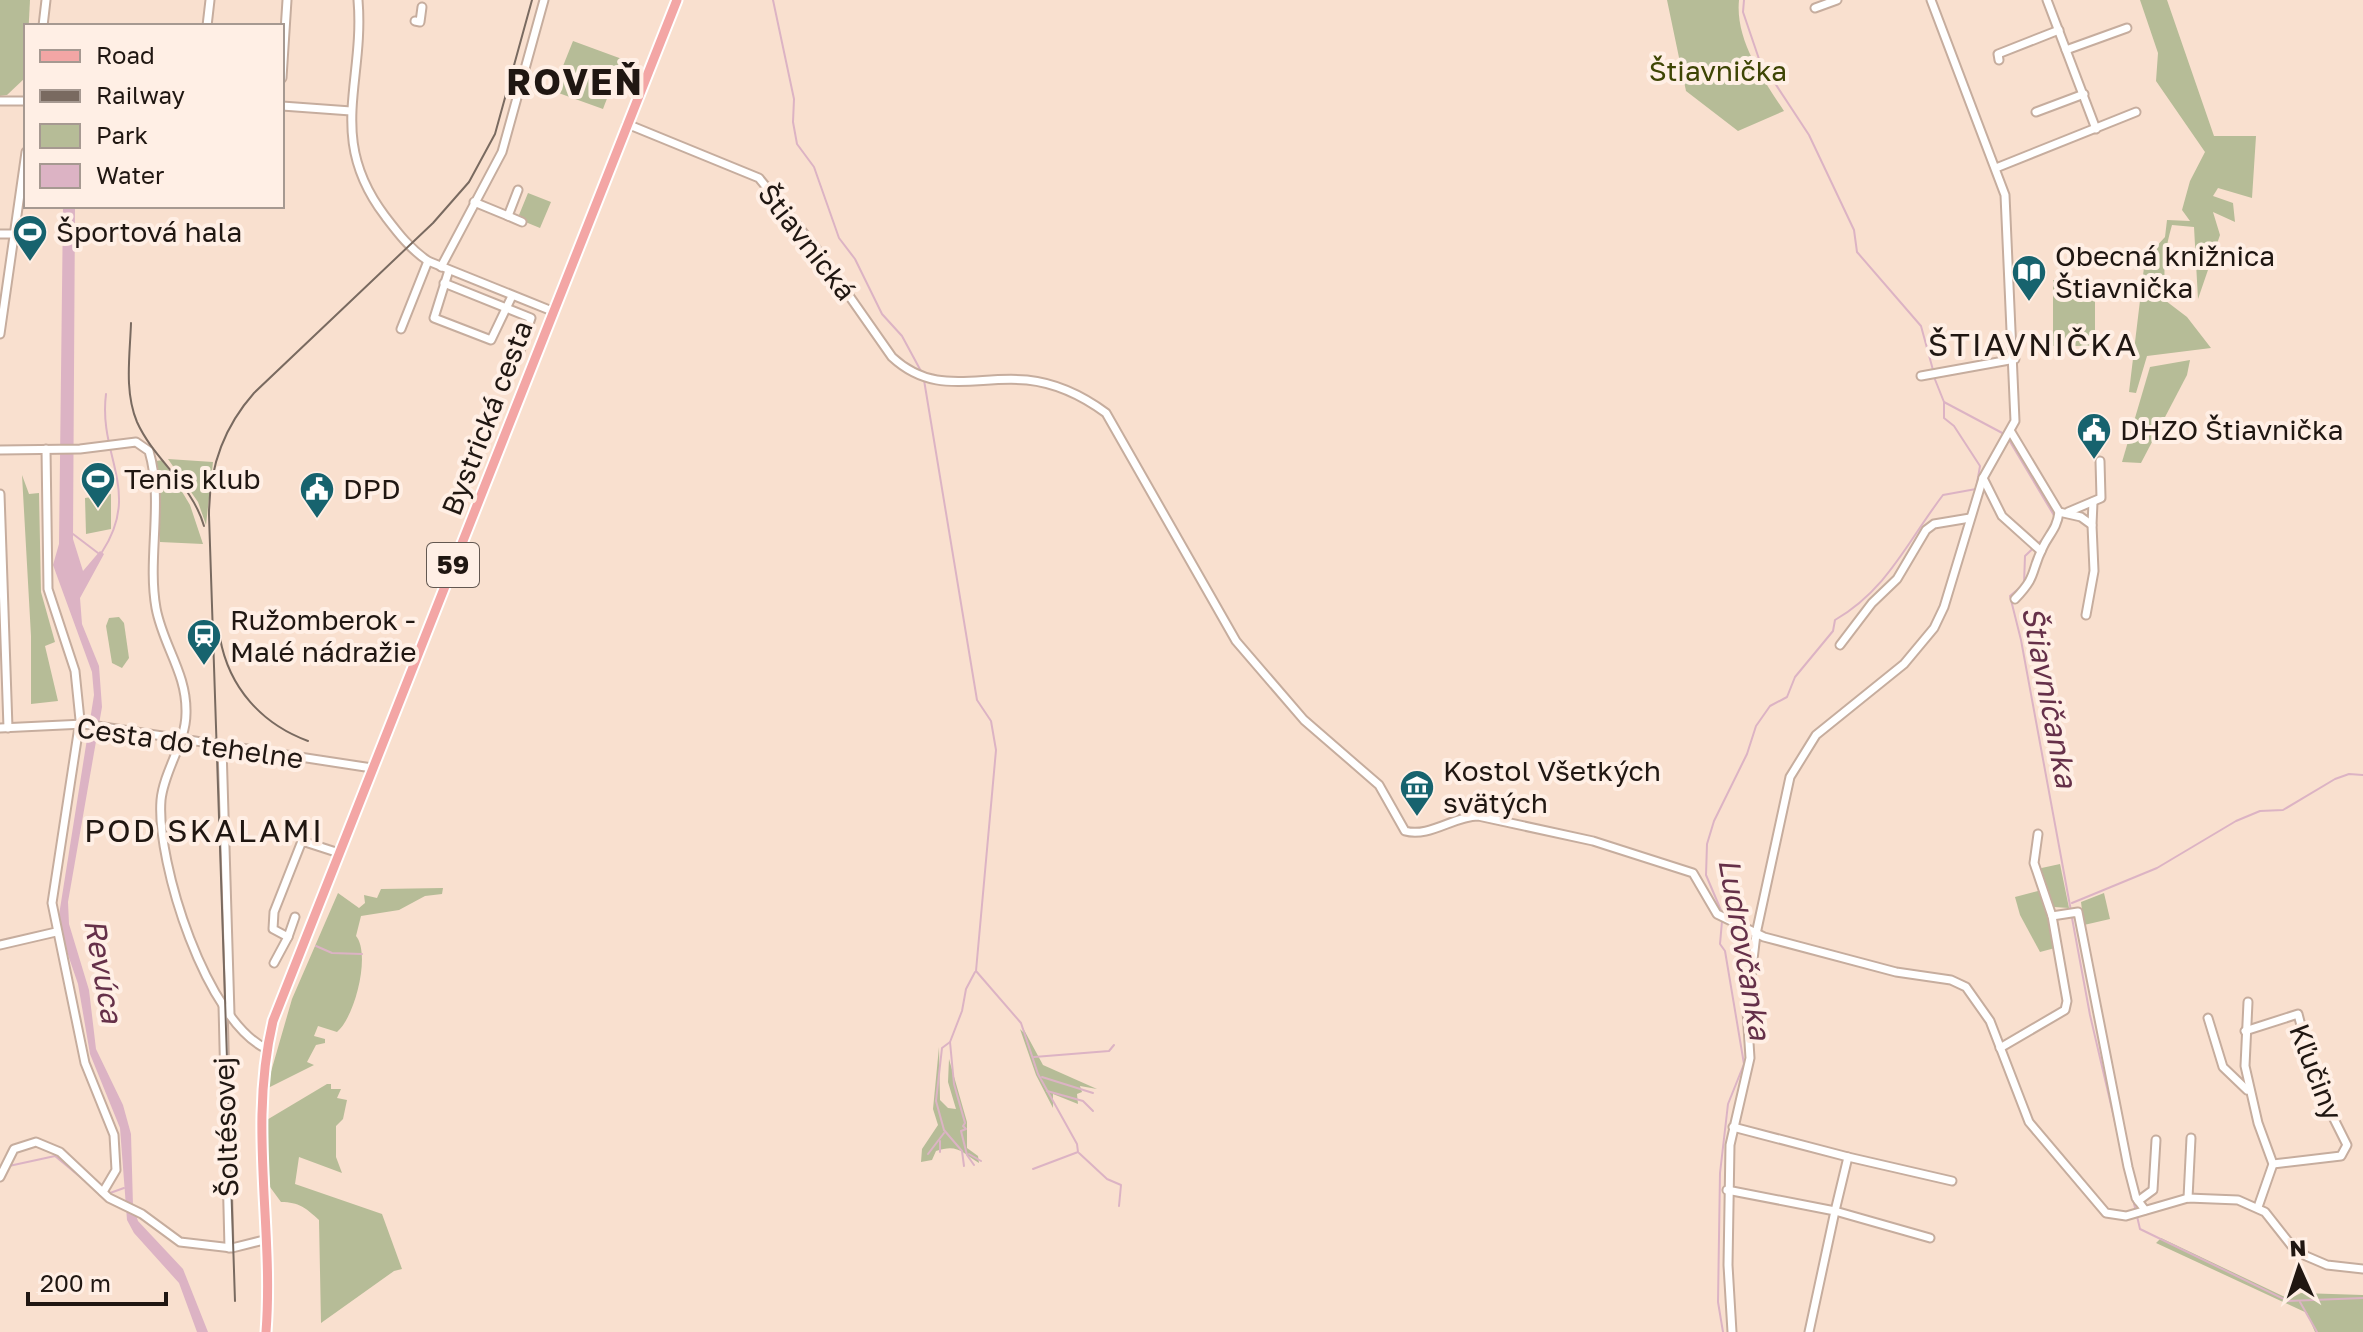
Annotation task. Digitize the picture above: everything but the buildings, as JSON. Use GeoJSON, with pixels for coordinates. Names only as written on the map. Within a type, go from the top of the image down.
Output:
{"type":"FeatureCollection","features":[{"type":"Feature","properties":{"kind":"main road","name":"Bystrická cesta"},"geometry":{"type":"LineString","coordinates":[[266,1332],[259,1116],[267,1049],[282,995],[677,0]]}},
{"type":"Feature","properties":{"kind":"street"},"geometry":{"type":"LineString","coordinates":[[43,24],[46,0]]}},
{"type":"Feature","properties":{"kind":"street"},"geometry":{"type":"LineString","coordinates":[[207,24],[210,0]]}},
{"type":"Feature","properties":{"kind":"street"},"geometry":{"type":"LineString","coordinates":[[284,47],[287,0]]}},
{"type":"Feature","properties":{"kind":"street","name":"Bystrická cesta"},"geometry":{"type":"LineString","coordinates":[[358,0],[351,134],[365,185],[403,239],[428,261],[552,311]]}},
{"type":"Feature","properties":{"kind":"street"},"geometry":{"type":"LineString","coordinates":[[445,269],[474,202],[502,152],[544,0]]}},
{"type":"Feature","properties":{"kind":"street"},"geometry":{"type":"LineString","coordinates":[[1815,8],[1837,0]]}},
{"type":"Feature","properties":{"kind":"street"},"geometry":{"type":"LineString","coordinates":[[1732,1332],[1727,1190],[1733,1127],[1750,1058],[1747,1011],[1756,934],[1784,800],[1799,757],[1816,735],[1922,646],[1944,607],[1983,478],[2011,432],[2016,416],[2005,195],[1931,0]]}},
{"type":"Feature","properties":{"kind":"street"},"geometry":{"type":"LineString","coordinates":[[2047,0],[2096,129]]}},
{"type":"Feature","properties":{"kind":"street"},"geometry":{"type":"LineString","coordinates":[[415,21],[420,21],[422,7]]}},
{"type":"Feature","properties":{"kind":"street"},"geometry":{"type":"LineString","coordinates":[[2066,50],[2127,28]]}},
{"type":"Feature","properties":{"kind":"street"},"geometry":{"type":"LineString","coordinates":[[1999,60],[1998,54],[2059,30]]}},
{"type":"Feature","properties":{"kind":"street"},"geometry":{"type":"LineString","coordinates":[[2036,112],[2084,94]]}},
{"type":"Feature","properties":{"kind":"street"},"geometry":{"type":"LineString","coordinates":[[0,101],[24,101]]}},
{"type":"Feature","properties":{"kind":"street"},"geometry":{"type":"LineString","coordinates":[[284,106],[351,111]]}},
{"type":"Feature","properties":{"kind":"street"},"geometry":{"type":"LineString","coordinates":[[1996,168],[2136,112]]}},
{"type":"Feature","properties":{"kind":"street","name":"Štiavnická"},"geometry":{"type":"LineString","coordinates":[[627,124],[759,178],[815,247],[892,357],[918,375],[946,382],[1028,380],[1070,392],[1106,413],[1236,641],[1263,677],[1304,720],[1379,785],[1405,831],[1419,833],[1462,817],[1478,816],[1607,845],[1691,871],[1723,918],[1756,934]]}},
{"type":"Feature","properties":{"kind":"street"},"geometry":{"type":"LineString","coordinates":[[0,334],[24,166]]}},
{"type":"Feature","properties":{"kind":"street"},"geometry":{"type":"LineString","coordinates":[[508,216],[518,190]]}},
{"type":"Feature","properties":{"kind":"street"},"geometry":{"type":"LineString","coordinates":[[474,202],[522,222]]}},
{"type":"Feature","properties":{"kind":"street"},"geometry":{"type":"LineString","coordinates":[[0,234],[14,234]]}},
{"type":"Feature","properties":{"kind":"street"},"geometry":{"type":"LineString","coordinates":[[401,329],[428,261]]}},
{"type":"Feature","properties":{"kind":"street","name":"Bystrická cesta"},"geometry":{"type":"LineString","coordinates":[[445,269],[434,318],[491,340],[512,296]]}},
{"type":"Feature","properties":{"kind":"street","name":"Bystrická cesta"},"geometry":{"type":"LineString","coordinates":[[444,283],[531,318],[518,357]]}},
{"type":"Feature","properties":{"kind":"street"},"geometry":{"type":"LineString","coordinates":[[1921,376],[2015,359]]}},
{"type":"Feature","properties":{"kind":"street"},"geometry":{"type":"LineString","coordinates":[[2011,432],[2063,512],[2092,525]]}},
{"type":"Feature","properties":{"kind":"street"},"geometry":{"type":"LineString","coordinates":[[0,450],[75,449],[139,443],[150,456],[156,610],[186,689],[186,717],[162,794],[163,840],[196,957],[245,1036],[267,1049]]}},
{"type":"Feature","properties":{"kind":"street"},"geometry":{"type":"LineString","coordinates":[[46,449],[48,589],[75,671],[82,724],[53,882],[56,932],[71,982],[85,1063],[114,1135],[116,1170],[103,1192]]}},
{"type":"Feature","properties":{"kind":"street"},"geometry":{"type":"LineString","coordinates":[[2035,548],[2053,536],[2063,512],[2101,498],[2100,461]]}},
{"type":"Feature","properties":{"kind":"street"},"geometry":{"type":"LineString","coordinates":[[1983,478],[2002,516],[2035,548],[2033,580],[2015,599]]}},
{"type":"Feature","properties":{"kind":"street"},"geometry":{"type":"LineString","coordinates":[[0,494],[4,728]]}},
{"type":"Feature","properties":{"kind":"street"},"geometry":{"type":"LineString","coordinates":[[2086,615],[2094,571],[2093,502]]}},
{"type":"Feature","properties":{"kind":"street"},"geometry":{"type":"LineString","coordinates":[[1840,645],[1867,609],[1897,579],[1926,530],[1934,524],[1970,518]]}},
{"type":"Feature","properties":{"kind":"street","name":"Cesta do tehelne"},"geometry":{"type":"LineString","coordinates":[[4,728],[82,724],[372,768]]}},
{"type":"Feature","properties":{"kind":"street"},"geometry":{"type":"LineString","coordinates":[[222,747],[230,1014]]}},
{"type":"Feature","properties":{"kind":"street"},"geometry":{"type":"LineString","coordinates":[[2000,1048],[2063,1013],[2067,1007],[2052,916],[2034,863],[2038,834]]}},
{"type":"Feature","properties":{"kind":"street"},"geometry":{"type":"LineString","coordinates":[[288,937],[273,929],[272,922],[302,841],[339,853]]}},
{"type":"Feature","properties":{"kind":"street"},"geometry":{"type":"LineString","coordinates":[[2052,916],[2078,912],[2096,1013],[2139,1212]]}},
{"type":"Feature","properties":{"kind":"street"},"geometry":{"type":"LineString","coordinates":[[274,963],[295,917]]}},
{"type":"Feature","properties":{"kind":"street"},"geometry":{"type":"LineString","coordinates":[[0,945],[56,932]]}},
{"type":"Feature","properties":{"kind":"street"},"geometry":{"type":"LineString","coordinates":[[1756,934],[1896,972],[1959,983],[1981,1005],[2019,1103],[2034,1130],[2103,1211],[2117,1216],[2188,1198],[2223,1198],[2258,1207],[2300,1253],[2327,1265],[2363,1269]]}},
{"type":"Feature","properties":{"kind":"street","name":"Kľučiny"},"geometry":{"type":"LineString","coordinates":[[2245,1031],[2298,1014],[2316,1083],[2347,1145],[2341,1156],[2273,1164],[2248,1091],[2245,1031],[2248,1002]]}},
{"type":"Feature","properties":{"kind":"street","name":"Šoltésovej"},"geometry":{"type":"LineString","coordinates":[[223,1005],[229,1248]]}},
{"type":"Feature","properties":{"kind":"street","name":"Kľučiny"},"geometry":{"type":"LineString","coordinates":[[2208,1018],[2223,1067],[2248,1091]]}},
{"type":"Feature","properties":{"kind":"street"},"geometry":{"type":"LineString","coordinates":[[1733,1127],[1952,1181]]}},
{"type":"Feature","properties":{"kind":"street"},"geometry":{"type":"LineString","coordinates":[[2188,1198],[2191,1138]]}},
{"type":"Feature","properties":{"kind":"street"},"geometry":{"type":"LineString","coordinates":[[2138,1201],[2153,1190],[2156,1140]]}},
{"type":"Feature","properties":{"kind":"street"},"geometry":{"type":"LineString","coordinates":[[2,1170],[4,1155],[27,1143],[48,1145],[118,1204],[142,1214],[180,1242],[229,1248],[264,1240]]}},
{"type":"Feature","properties":{"kind":"street"},"geometry":{"type":"LineString","coordinates":[[1809,1332],[1848,1157]]}},
{"type":"Feature","properties":{"kind":"street"},"geometry":{"type":"LineString","coordinates":[[2258,1207],[2262,1187],[2273,1164]]}},
{"type":"Feature","properties":{"kind":"street"},"geometry":{"type":"LineString","coordinates":[[1727,1190],[1835,1211],[1930,1238]]}},
{"type":"Feature","properties":{"kind":"green space"},"geometry":{"type":"Polygon","coordinates":[[[0,0],[30,0],[29,24],[24,24],[24,79],[7,95],[0,96],[0,0]]]}},
{"type":"Feature","properties":{"kind":"green space","name":"Štiavnička"},"geometry":{"type":"Polygon","coordinates":[[[1667,0],[1739,0],[1741,30],[1746,44],[1759,72],[1784,111],[1738,131],[1686,91],[1667,0]]]}},
{"type":"Feature","properties":{"kind":"green space"},"geometry":{"type":"Polygon","coordinates":[[[2140,0],[2167,0],[2214,136],[2256,136],[2252,198],[2218,188],[2213,196],[2233,203],[2235,222],[2213,212],[2220,235],[2198,299],[2194,227],[2172,225],[2167,244],[2164,271],[2166,301],[2187,317],[2211,348],[2147,356],[2136,393],[2129,392],[2145,259],[2165,237],[2167,220],[2190,221],[2182,210],[2190,181],[2205,152],[2156,81],[2158,53],[2140,0]]]}},
{"type":"Feature","properties":{"kind":"green space"},"geometry":{"type":"Polygon","coordinates":[[[573,41],[622,59],[603,109],[553,91],[573,41]]]}},
{"type":"Feature","properties":{"kind":"green space"},"geometry":{"type":"Polygon","coordinates":[[[528,193],[551,202],[540,228],[523,221],[524,218],[519,215],[528,193]]]}},
{"type":"Feature","properties":{"kind":"green space"},"geometry":{"type":"Polygon","coordinates":[[[2053,280],[2095,280],[2095,346],[2053,346],[2053,280]]]}},
{"type":"Feature","properties":{"kind":"green space"},"geometry":{"type":"Polygon","coordinates":[[[2190,360],[2187,375],[2141,463],[2122,462],[2150,367],[2190,360]]]}},
{"type":"Feature","properties":{"kind":"green space"},"geometry":{"type":"Polygon","coordinates":[[[168,459],[213,462],[206,525],[198,502],[168,459]]]}},
{"type":"Feature","properties":{"kind":"green space"},"geometry":{"type":"Polygon","coordinates":[[[163,460],[190,505],[203,544],[160,542],[156,461],[163,460]]]}},
{"type":"Feature","properties":{"kind":"green space"},"geometry":{"type":"Polygon","coordinates":[[[22,475],[29,494],[39,493],[41,592],[55,642],[45,646],[58,701],[31,704],[31,636],[22,475]]]}},
{"type":"Feature","properties":{"kind":"green space","name":"Tenis klub"},"geometry":{"type":"Polygon","coordinates":[[[111,494],[111,529],[86,534],[85,498],[111,494]]]}},
{"type":"Feature","properties":{"kind":"green space"},"geometry":{"type":"Polygon","coordinates":[[[119,617],[124,623],[129,658],[122,668],[112,663],[106,626],[109,618],[119,617]]]}},
{"type":"Feature","properties":{"kind":"green space"},"geometry":{"type":"Polygon","coordinates":[[[2060,864],[2069,908],[2054,907],[2037,869],[2060,864]]]}},
{"type":"Feature","properties":{"kind":"green space"},"geometry":{"type":"Polygon","coordinates":[[[443,888],[442,894],[425,896],[399,910],[361,916],[356,936],[362,956],[359,985],[344,1024],[337,1032],[318,1026],[314,1036],[325,1039],[325,1043],[316,1045],[307,1062],[314,1065],[266,1089],[292,999],[338,893],[359,908],[365,903],[364,895],[377,898],[381,889],[443,888]]]}},
{"type":"Feature","properties":{"kind":"green space"},"geometry":{"type":"Polygon","coordinates":[[[2038,891],[2050,914],[2055,948],[2040,952],[2020,915],[2015,897],[2038,891]]]}},
{"type":"Feature","properties":{"kind":"green space"},"geometry":{"type":"Polygon","coordinates":[[[2104,893],[2110,919],[2084,925],[2081,902],[2104,893]]]}},
{"type":"Feature","properties":{"kind":"green space"},"geometry":{"type":"Polygon","coordinates":[[[1023,1028],[1043,1065],[1097,1089],[1080,1086],[1082,1092],[1077,1094],[1078,1104],[1053,1094],[1053,1108],[1036,1075],[1020,1029],[1023,1032],[1023,1028]]]}},
{"type":"Feature","properties":{"kind":"green space"},"geometry":{"type":"Polygon","coordinates":[[[939,1047],[940,1100],[948,1108],[956,1109],[948,1082],[949,1059],[967,1122],[967,1148],[978,1156],[979,1163],[959,1150],[949,1148],[936,1151],[932,1160],[921,1162],[922,1149],[938,1125],[933,1109],[939,1047]]]}},
{"type":"Feature","properties":{"kind":"green space"},"geometry":{"type":"Polygon","coordinates":[[[331,1084],[331,1089],[341,1089],[337,1098],[347,1100],[343,1119],[336,1126],[336,1157],[342,1173],[299,1157],[295,1184],[382,1214],[402,1269],[394,1271],[321,1323],[319,1220],[302,1206],[281,1202],[270,1187],[265,1121],[331,1084]]]}},
{"type":"Feature","properties":{"kind":"green space"},"geometry":{"type":"Polygon","coordinates":[[[2161,1238],[2289,1299],[2301,1293],[2363,1295],[2363,1332],[2315,1332],[2307,1313],[2156,1243],[2161,1238]]]}},
{"type":"Feature","properties":{"kind":"water"},"geometry":{"type":"Polygon","coordinates":[[[63,208],[75,208],[73,539],[83,571],[100,551],[104,554],[80,598],[82,624],[99,666],[102,707],[68,902],[69,924],[89,990],[96,1049],[123,1105],[131,1134],[133,1206],[138,1221],[183,1269],[208,1332],[197,1332],[179,1283],[134,1233],[127,1220],[120,1128],[90,1054],[78,984],[64,943],[59,915],[94,695],[92,672],[53,565],[59,544],[63,208]]]}},
{"type":"Feature","properties":{"kind":"waterway"},"geometry":{"type":"LineString","coordinates":[[773,0],[794,99],[793,122],[797,144],[814,167],[839,238],[855,259],[882,314],[902,336],[922,373]]}},
{"type":"Feature","properties":{"kind":"waterway","name":"Štiavničanka"},"geometry":{"type":"LineString","coordinates":[[1744,0],[1743,12],[1759,59],[1809,135],[1854,230],[1857,252],[1921,326],[1933,370]]}},
{"type":"Feature","properties":{"kind":"waterway","name":"Štiavničanka"},"geometry":{"type":"LineString","coordinates":[[1934,377],[1944,402],[2006,435]]}},
{"type":"Feature","properties":{"kind":"waterway"},"geometry":{"type":"LineString","coordinates":[[924,380],[977,700],[991,721],[996,750],[976,971],[1021,1023],[1038,1074],[1077,1144],[1078,1152],[1033,1169]]}},
{"type":"Feature","properties":{"kind":"waterway","name":"Revúca"},"geometry":{"type":"LineString","coordinates":[[102,552],[113,530],[119,492],[105,416],[106,394]]}},
{"type":"Feature","properties":{"kind":"waterway","name":"Ludrovčanka"},"geometry":{"type":"LineString","coordinates":[[1723,915],[1706,875],[1707,844],[1714,821],[1747,754],[1756,726],[1770,706],[1787,697],[1795,677],[1833,631],[1835,620],[1853,608],[1883,579],[1943,495],[1976,489],[1980,466],[1954,426],[1944,418],[1944,402]]}},
{"type":"Feature","properties":{"kind":"waterway","name":"Štiavničanka"},"geometry":{"type":"LineString","coordinates":[[2009,440],[2055,517]]}},
{"type":"Feature","properties":{"kind":"waterway"},"geometry":{"type":"LineString","coordinates":[[73,534],[98,553]]}},
{"type":"Feature","properties":{"kind":"waterway","name":"Štiavničanka"},"geometry":{"type":"LineString","coordinates":[[2043,539],[2025,556],[2024,584],[2010,596],[2021,640],[2071,911]]}},
{"type":"Feature","properties":{"kind":"waterway"},"geometry":{"type":"LineString","coordinates":[[2072,903],[2157,868],[2236,821],[2260,811],[2283,810],[2335,779],[2349,774],[2363,775]]}},
{"type":"Feature","properties":{"kind":"waterway","name":"Štiavničanka"},"geometry":{"type":"LineString","coordinates":[[2072,918],[2090,1015],[2140,1229],[2288,1301],[2363,1298]]}},
{"type":"Feature","properties":{"kind":"waterway","name":"Ludrovčanka"},"geometry":{"type":"LineString","coordinates":[[1722,921],[1720,944],[1725,951],[1744,1064],[1728,1104],[1720,1173],[1718,1302],[1723,1332]]}},
{"type":"Feature","properties":{"kind":"waterway"},"geometry":{"type":"LineString","coordinates":[[316,946],[332,953],[362,954]]}},
{"type":"Feature","properties":{"kind":"waterway"},"geometry":{"type":"LineString","coordinates":[[974,1165],[967,1155],[961,1131],[966,1129],[954,1084],[950,1042],[962,1011],[966,989],[975,972]]}},
{"type":"Feature","properties":{"kind":"waterway"},"geometry":{"type":"LineString","coordinates":[[950,1042],[942,1048],[936,1101],[944,1130],[962,1151],[964,1166]]}},
{"type":"Feature","properties":{"kind":"waterway"},"geometry":{"type":"LineString","coordinates":[[1034,1057],[1109,1051],[1114,1045]]}},
{"type":"Feature","properties":{"kind":"waterway"},"geometry":{"type":"LineString","coordinates":[[1042,1077],[1093,1093]]}},
{"type":"Feature","properties":{"kind":"waterway"},"geometry":{"type":"LineString","coordinates":[[1047,1091],[1083,1101],[1093,1111]]}},
{"type":"Feature","properties":{"kind":"waterway"},"geometry":{"type":"LineString","coordinates":[[928,1154],[944,1133]]}},
{"type":"Feature","properties":{"kind":"waterway"},"geometry":{"type":"LineString","coordinates":[[940,1141],[940,1152]]}},
{"type":"Feature","properties":{"kind":"waterway"},"geometry":{"type":"LineString","coordinates":[[1079,1153],[1107,1179],[1121,1185],[1119,1206]]}},
{"type":"Feature","properties":{"kind":"waterway"},"geometry":{"type":"LineString","coordinates":[[969,1154],[981,1161]]}},
{"type":"Feature","properties":{"kind":"waterway"},"geometry":{"type":"LineString","coordinates":[[9,1166],[55,1156],[96,1190]]}},
{"type":"Feature","properties":{"kind":"waterway"},"geometry":{"type":"LineString","coordinates":[[110,1193],[124,1188]]}},
{"type":"Feature","properties":{"kind":"waterway"},"geometry":{"type":"LineString","coordinates":[[2300,1302],[2317,1332]]}},
{"type":"Feature","properties":{"kind":"railway"},"geometry":{"type":"LineString","coordinates":[[235,1301],[209,515],[215,465],[234,420],[254,393],[433,223],[469,182],[495,134],[532,0]]}},
{"type":"Feature","properties":{"kind":"railway"},"geometry":{"type":"LineString","coordinates":[[131,323],[129,385],[137,422],[144,436],[191,497],[204,526]]}},
{"type":"Feature","properties":{"kind":"railway"},"geometry":{"type":"LineString","coordinates":[[220,638],[231,673],[250,702],[276,725],[308,741]]}},
{"type":"Feature","properties":{"kind":"place","name":"Športová hala"},"geometry":{"type":"Point","coordinates":[30,263]}},
{"type":"Feature","properties":{"kind":"place","name":"Obecná knižnica Štiavnička"},"geometry":{"type":"Point","coordinates":[2029,303]}},
{"type":"Feature","properties":{"kind":"place","name":"DHZO Štiavnička"},"geometry":{"type":"Point","coordinates":[2094,461]}},
{"type":"Feature","properties":{"kind":"place","name":"Tenis klub"},"geometry":{"type":"Point","coordinates":[98,510]}},
{"type":"Feature","properties":{"kind":"place","name":"DPD"},"geometry":{"type":"Point","coordinates":[317,520]}},
{"type":"Feature","properties":{"kind":"place","name":"Ružomberok - Malé nádražie"},"geometry":{"type":"Point","coordinates":[204,667]}},
{"type":"Feature","properties":{"kind":"place","name":"Kostol Všetkých svätých"},"geometry":{"type":"Point","coordinates":[1417,818]}},
{"type":"Feature","properties":{"kind":"district","name":"ROVEŇ"},"geometry":{"type":"Point","coordinates":[575,82]}},
{"type":"Feature","properties":{"kind":"district","name":"ŠTIAVNIČKA"},"geometry":{"type":"Point","coordinates":[2033,345]}},
{"type":"Feature","properties":{"kind":"district","name":"POD SKALAMI"},"geometry":{"type":"Point","coordinates":[204,831]}}]}
